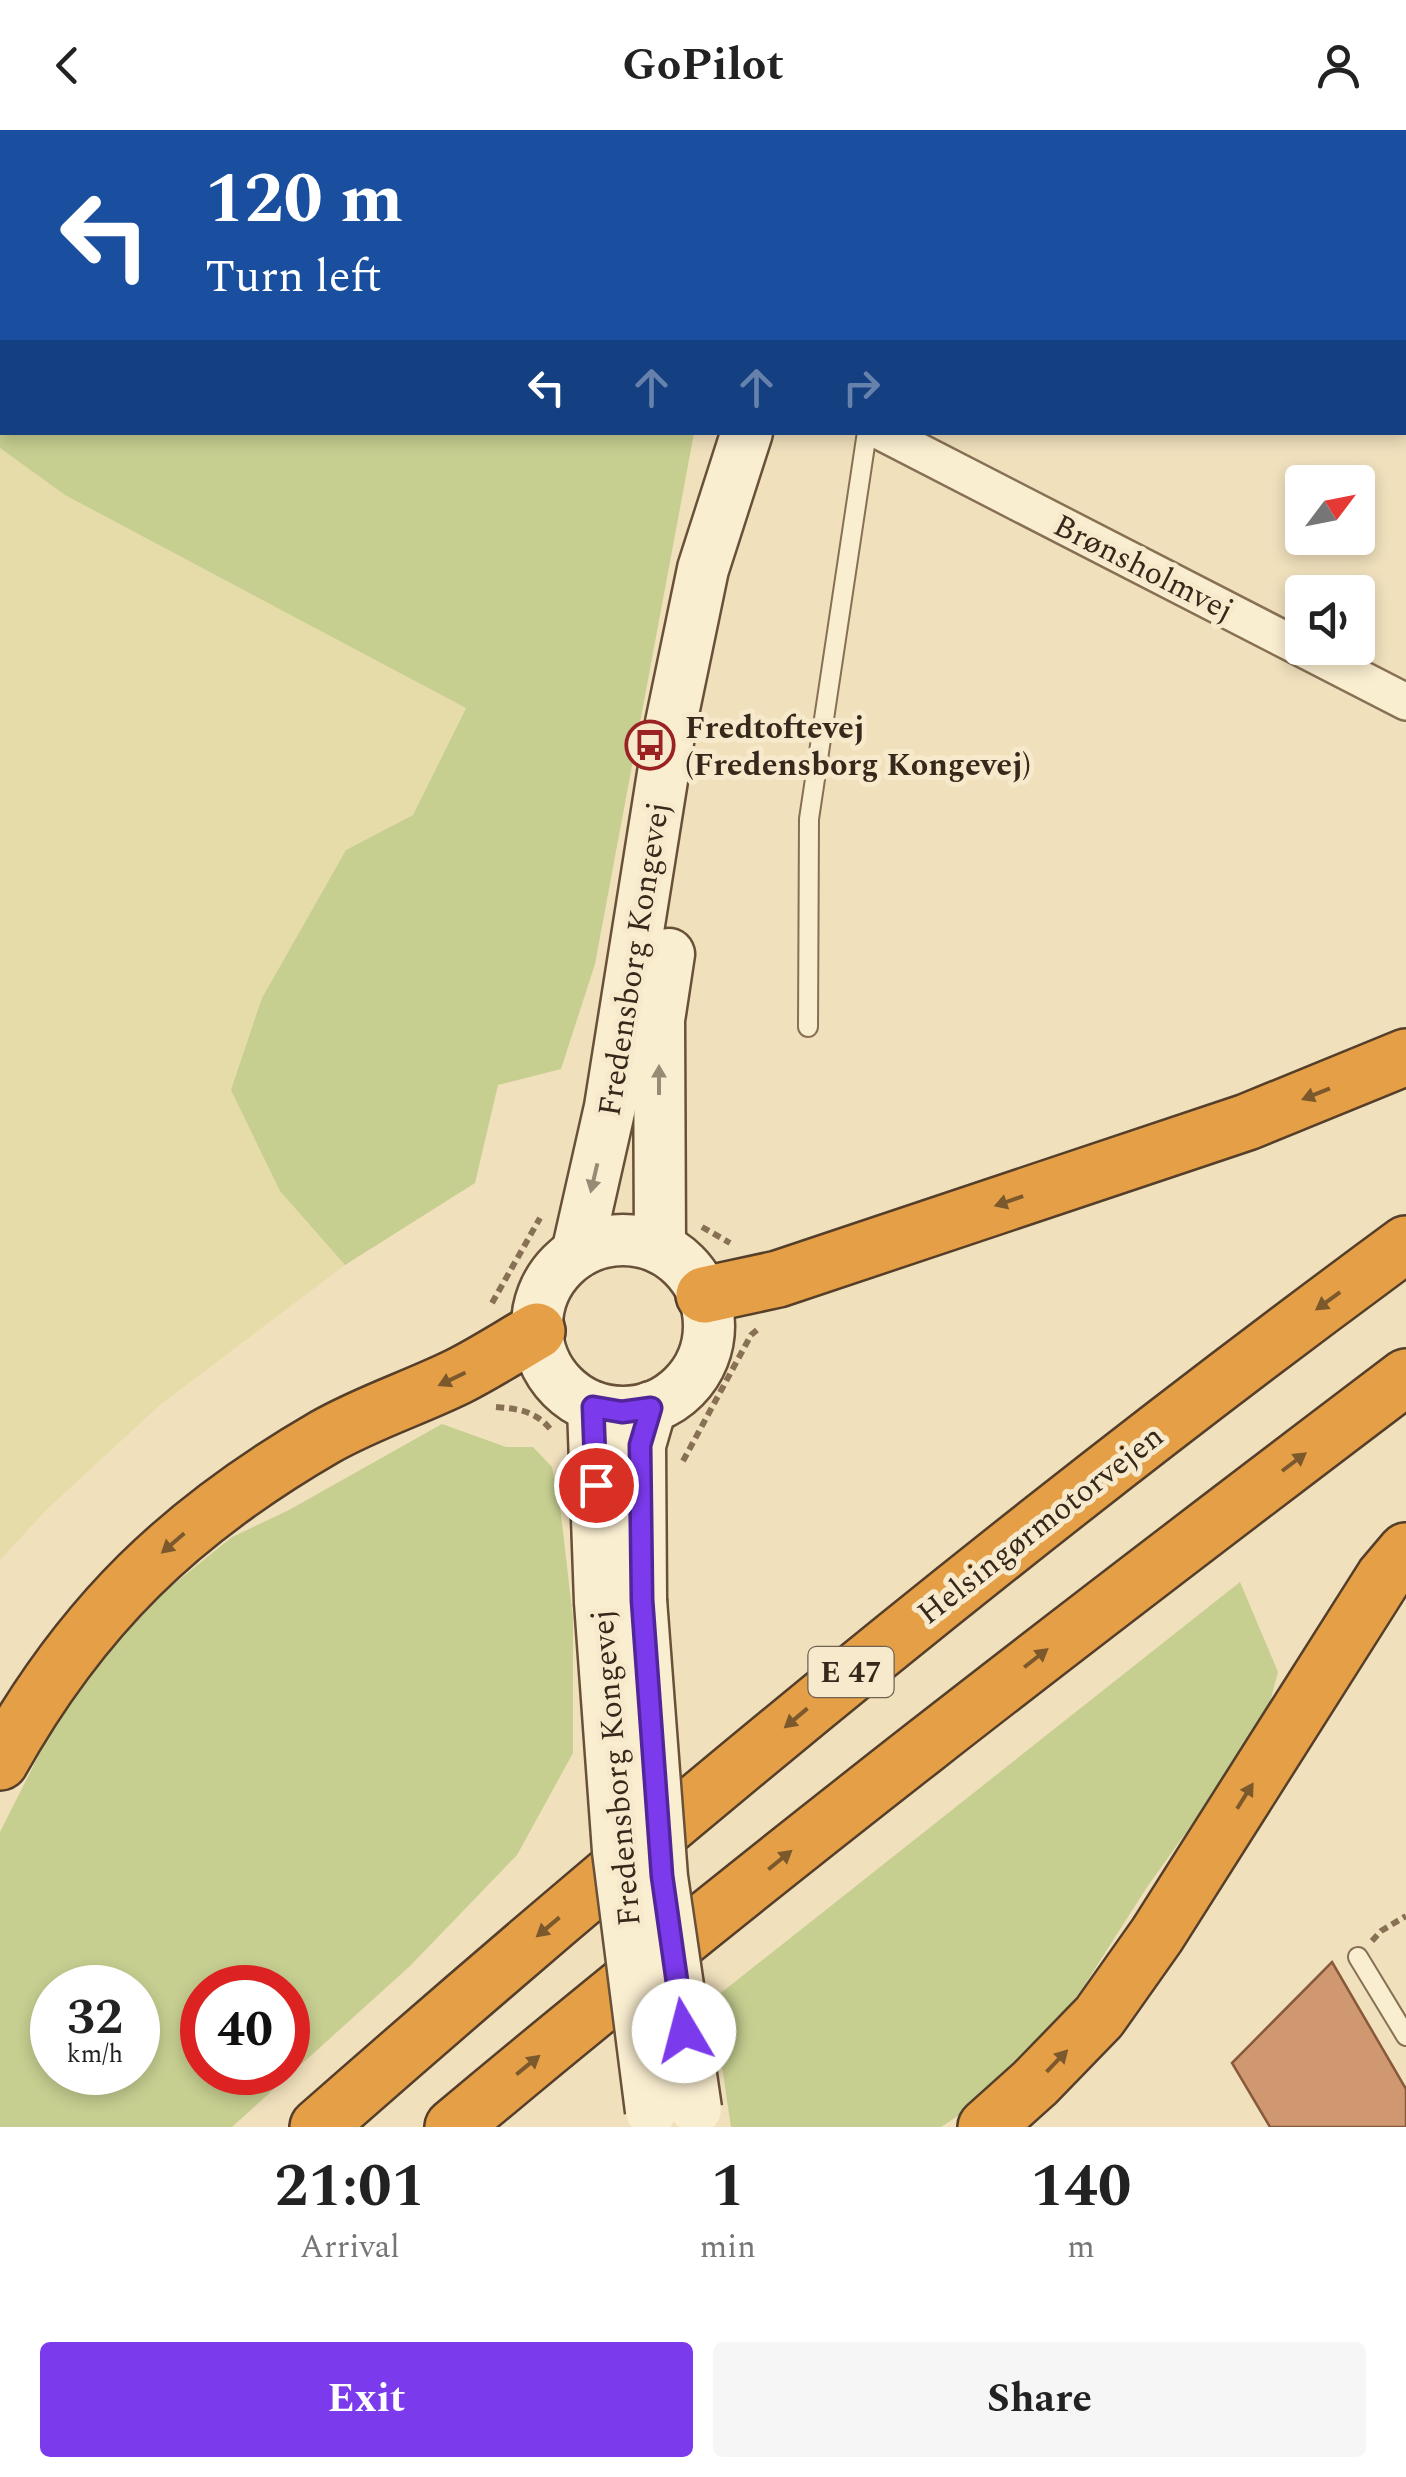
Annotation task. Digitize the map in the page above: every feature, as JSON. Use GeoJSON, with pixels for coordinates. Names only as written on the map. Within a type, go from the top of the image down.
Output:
{"type":"FeatureCollection","features":[{"type":"Feature","properties":{"kind":"highway"},"geometry":{"type":"LineString","coordinates":[[704,1295],[778,1279],[1247,1122],[1406,1057]]}},
{"type":"Feature","properties":{"kind":"highway","name":"Helsingørmotorvejen"},"geometry":{"type":"LineString","coordinates":[[318,2127],[662,1830],[905,1629],[1406,1244]]}},
{"type":"Feature","properties":{"kind":"highway"},"geometry":{"type":"LineString","coordinates":[[0,1762],[47,1681],[114,1600],[174,1540],[249,1484],[329,1435],[460,1376],[537,1331]]}},
{"type":"Feature","properties":{"kind":"highway"},"geometry":{"type":"LineString","coordinates":[[453,2127],[794,1848],[1406,1377]]}},
{"type":"Feature","properties":{"kind":"highway"},"geometry":{"type":"LineString","coordinates":[[986,2127],[1099,2017],[1157,1935],[1384,1578],[1406,1551]]}},
{"type":"Feature","properties":{"kind":"street","name":"Fredensborg Kongevej"},"geometry":{"type":"LineString","coordinates":[[577,1253],[610,1107],[671,723],[703,569],[746,435]]}},
{"type":"Feature","properties":{"kind":"street","name":"Fredensborg Kongevej"},"geometry":{"type":"LineString","coordinates":[[660,1248],[660,1020],[690,809],[755,435]]}},
{"type":"Feature","properties":{"kind":"street","name":"Brønsholmvej"},"geometry":{"type":"LineString","coordinates":[[887,435],[1406,702]]}},
{"type":"Feature","properties":{"kind":"street"},"geometry":{"type":"LineString","coordinates":[[632,1240],[660,1248],[693,1276],[704,1295],[709,1322],[706,1350],[694,1374],[675,1395],[651,1408],[622,1412],[593,1407],[571,1395],[554,1377],[542,1355],[538,1308],[546,1286],[577,1253],[604,1242],[632,1240]]}},
{"type":"Feature","properties":{"kind":"street","name":"Fredensborg Kongevej"},"geometry":{"type":"LineString","coordinates":[[593,1407],[662,1876],[675,2118]]}},
{"type":"Feature","properties":{"kind":"street","name":"Fredensborg Kongevej"},"geometry":{"type":"LineString","coordinates":[[621,1601],[640,1445],[651,1408]]}},
{"type":"Feature","properties":{"kind":"lane"},"geometry":{"type":"LineString","coordinates":[[808,1028],[809,819],[867,435]]}},
{"type":"Feature","properties":{"kind":"lane"},"geometry":{"type":"LineString","coordinates":[[1358,1957],[1406,2036]]}},
{"type":"Feature","properties":{"kind":"path"},"geometry":{"type":"LineString","coordinates":[[1358,1957],[1382,1930],[1406,1916]]}},
{"type":"Feature","properties":{"kind":"shaded area"},"geometry":{"type":"Polygon","coordinates":[[[0,448],[65,495],[466,707],[413,815],[346,850],[262,998],[280,1191],[345,1265],[161,1404],[46,1510],[0,1560],[0,448]]]}},
{"type":"Feature","properties":{"kind":"green space"},"geometry":{"type":"Polygon","coordinates":[[[0,435],[694,435],[595,964],[561,1069],[498,1085],[475,1183],[345,1265],[280,1191],[231,1090],[262,998],[346,850],[413,815],[466,708],[65,495],[0,448],[0,435]]]}},
{"type":"Feature","properties":{"kind":"green space"},"geometry":{"type":"Polygon","coordinates":[[[442,1424],[506,1447],[533,1447],[552,1467],[561,1514],[573,1619],[573,1753],[517,1855],[410,1966],[310,2056],[310,1965],[180,1965],[180,2095],[267,2095],[232,2127],[0,2127],[0,1832],[56,1721],[143,1609],[232,1537],[289,1510],[442,1424]]]}},
{"type":"Feature","properties":{"kind":"green space"},"geometry":{"type":"Polygon","coordinates":[[[1240,1582],[1278,1672],[1264,1724],[1147,1887],[1082,1989],[1008,2083],[941,2127],[731,2127],[712,2000],[1240,1582]]]}},
{"type":"Feature","properties":{"kind":"building"},"geometry":{"type":"Polygon","coordinates":[[[1332,1962],[1406,2089],[1406,2127],[1270,2127],[1232,2063],[1332,1962]]]}},
{"type":"Feature","properties":{"kind":"place","name":"Fredtoftevej (Fredensborg Kongevej)"},"geometry":{"type":"Point","coordinates":[650,745]}},
{"type":"Feature","properties":{"kind":"route"},"geometry":{"type":"LineString","coordinates":[[596,1485],[593,1407],[622,1412],[651,1408],[640,1445],[642,1600],[662,1876],[684,2031]]}}]}
